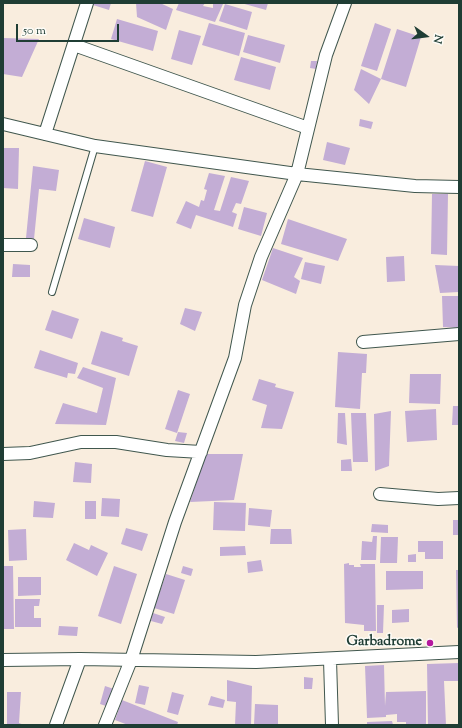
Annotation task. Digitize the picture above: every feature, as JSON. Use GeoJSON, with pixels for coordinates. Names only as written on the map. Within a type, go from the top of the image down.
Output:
{"type":"FeatureCollection","features":[{"type":"Feature","properties":{"kind":"street"},"geometry":{"type":"LineString","coordinates":[[45,134],[87,3]]}},
{"type":"Feature","properties":{"kind":"street"},"geometry":{"type":"LineString","coordinates":[[105,725],[131,660],[175,522],[235,358],[245,305],[261,257],[297,174],[326,55],[345,3]]}},
{"type":"Feature","properties":{"kind":"street"},"geometry":{"type":"LineString","coordinates":[[74,45],[308,128]]}},
{"type":"Feature","properties":{"kind":"street"},"geometry":{"type":"LineString","coordinates":[[3,124],[95,146],[297,174],[415,186],[459,187]]}},
{"type":"Feature","properties":{"kind":"street"},"geometry":{"type":"LineString","coordinates":[[3,245],[31,245]]}},
{"type":"Feature","properties":{"kind":"street"},"geometry":{"type":"LineString","coordinates":[[363,342],[459,334]]}},
{"type":"Feature","properties":{"kind":"street"},"geometry":{"type":"LineString","coordinates":[[3,454],[30,453],[81,442],[116,442],[167,450],[201,452]]}},
{"type":"Feature","properties":{"kind":"street"},"geometry":{"type":"LineString","coordinates":[[380,494],[459,498]]}},
{"type":"Feature","properties":{"kind":"street"},"geometry":{"type":"LineString","coordinates":[[3,660],[80,659],[256,662],[330,660],[459,652]]}},
{"type":"Feature","properties":{"kind":"street"},"geometry":{"type":"LineString","coordinates":[[56,725],[80,659]]}},
{"type":"Feature","properties":{"kind":"street"},"geometry":{"type":"LineString","coordinates":[[330,660],[332,725]]}},
{"type":"Feature","properties":{"kind":"lane"},"geometry":{"type":"LineString","coordinates":[[52,292],[95,146]]}},
{"type":"Feature","properties":{"kind":"building"},"geometry":{"type":"Polygon","coordinates":[[[93,3],[111,3],[109,10],[93,5],[93,3]]]}},
{"type":"Feature","properties":{"kind":"building"},"geometry":{"type":"Polygon","coordinates":[[[136,3],[160,3],[173,9],[166,30],[137,17],[136,3]]]}},
{"type":"Feature","properties":{"kind":"building"},"geometry":{"type":"Polygon","coordinates":[[[179,3],[205,3],[203,6],[213,8],[213,3],[223,4],[215,22],[176,10],[179,3]]]}},
{"type":"Feature","properties":{"kind":"building"},"geometry":{"type":"Polygon","coordinates":[[[241,3],[268,3],[266,10],[241,3]]]}},
{"type":"Feature","properties":{"kind":"building"},"geometry":{"type":"Polygon","coordinates":[[[225,4],[252,12],[247,30],[219,21],[225,4]]]}},
{"type":"Feature","properties":{"kind":"building"},"geometry":{"type":"Polygon","coordinates":[[[117,19],[158,31],[153,51],[111,39],[117,19]]]}},
{"type":"Feature","properties":{"kind":"building"},"geometry":{"type":"Polygon","coordinates":[[[209,23],[245,33],[239,56],[202,45],[209,23]]]}},
{"type":"Feature","properties":{"kind":"building"},"geometry":{"type":"Polygon","coordinates":[[[375,23],[391,29],[377,71],[361,66],[375,23]]]}},
{"type":"Feature","properties":{"kind":"building"},"geometry":{"type":"Polygon","coordinates":[[[397,29],[421,37],[406,87],[381,79],[397,29]]]}},
{"type":"Feature","properties":{"kind":"building"},"geometry":{"type":"Polygon","coordinates":[[[179,30],[201,36],[192,65],[171,59],[179,30]]]}},
{"type":"Feature","properties":{"kind":"building"},"geometry":{"type":"Polygon","coordinates":[[[248,35],[285,45],[280,63],[243,52],[248,35]]]}},
{"type":"Feature","properties":{"kind":"building"},"geometry":{"type":"Polygon","coordinates":[[[3,38],[39,39],[22,77],[3,74],[3,38]]]}},
{"type":"Feature","properties":{"kind":"building"},"geometry":{"type":"Polygon","coordinates":[[[241,57],[276,67],[270,90],[234,80],[241,57]]]}},
{"type":"Feature","properties":{"kind":"building"},"geometry":{"type":"Polygon","coordinates":[[[311,61],[317,61],[316,69],[310,68],[311,61]]]}},
{"type":"Feature","properties":{"kind":"building"},"geometry":{"type":"Polygon","coordinates":[[[361,69],[381,79],[369,104],[354,90],[361,69]]]}},
{"type":"Feature","properties":{"kind":"building"},"geometry":{"type":"Polygon","coordinates":[[[360,119],[373,122],[371,129],[359,126],[360,119]]]}},
{"type":"Feature","properties":{"kind":"building"},"geometry":{"type":"Polygon","coordinates":[[[327,142],[350,148],[345,165],[323,160],[327,142]]]}},
{"type":"Feature","properties":{"kind":"building"},"geometry":{"type":"Polygon","coordinates":[[[3,148],[19,148],[18,189],[3,188],[3,148]]]}},
{"type":"Feature","properties":{"kind":"building"},"geometry":{"type":"Polygon","coordinates":[[[145,161],[167,167],[153,217],[131,211],[145,161]]]}},
{"type":"Feature","properties":{"kind":"building"},"geometry":{"type":"Polygon","coordinates":[[[33,166],[59,170],[56,191],[39,189],[34,239],[26,238],[33,166]]]}},
{"type":"Feature","properties":{"kind":"building"},"geometry":{"type":"Polygon","coordinates":[[[209,173],[225,176],[214,210],[220,211],[231,177],[249,181],[241,204],[236,203],[232,212],[237,214],[233,227],[196,215],[191,229],[176,223],[186,201],[199,207],[201,200],[204,201],[207,190],[204,189],[209,173]]]}},
{"type":"Feature","properties":{"kind":"building"},"geometry":{"type":"Polygon","coordinates":[[[432,194],[448,194],[447,255],[431,254],[432,194]]]}},
{"type":"Feature","properties":{"kind":"building"},"geometry":{"type":"Polygon","coordinates":[[[244,207],[267,213],[261,236],[238,229],[244,207]]]}},
{"type":"Feature","properties":{"kind":"building"},"geometry":{"type":"Polygon","coordinates":[[[84,218],[115,227],[110,248],[78,239],[84,218]]]}},
{"type":"Feature","properties":{"kind":"building"},"geometry":{"type":"Polygon","coordinates":[[[288,219],[347,239],[338,261],[281,244],[288,219]]]}},
{"type":"Feature","properties":{"kind":"building"},"geometry":{"type":"Polygon","coordinates":[[[273,248],[303,258],[294,277],[300,281],[296,294],[262,280],[273,248]]]}},
{"type":"Feature","properties":{"kind":"building"},"geometry":{"type":"Polygon","coordinates":[[[404,256],[405,281],[387,282],[386,257],[404,256]]]}},
{"type":"Feature","properties":{"kind":"building"},"geometry":{"type":"Polygon","coordinates":[[[305,262],[325,266],[321,284],[301,279],[305,262]]]}},
{"type":"Feature","properties":{"kind":"building"},"geometry":{"type":"Polygon","coordinates":[[[13,264],[30,265],[30,277],[12,277],[13,264]]]}},
{"type":"Feature","properties":{"kind":"building"},"geometry":{"type":"Polygon","coordinates":[[[435,265],[459,266],[459,292],[440,293],[435,265]]]}},
{"type":"Feature","properties":{"kind":"building"},"geometry":{"type":"Polygon","coordinates":[[[442,296],[458,296],[459,328],[443,327],[442,296]]]}},
{"type":"Feature","properties":{"kind":"building"},"geometry":{"type":"Polygon","coordinates":[[[185,308],[202,312],[195,331],[180,324],[185,308]]]}},
{"type":"Feature","properties":{"kind":"building"},"geometry":{"type":"Polygon","coordinates":[[[52,310],[79,319],[72,339],[45,330],[52,310]]]}},
{"type":"Feature","properties":{"kind":"building"},"geometry":{"type":"Polygon","coordinates":[[[101,331],[123,338],[122,341],[138,346],[129,376],[91,364],[101,331]]]}},
{"type":"Feature","properties":{"kind":"building"},"geometry":{"type":"Polygon","coordinates":[[[40,350],[78,363],[75,374],[68,373],[67,378],[34,368],[40,350]]]}},
{"type":"Feature","properties":{"kind":"building"},"geometry":{"type":"Polygon","coordinates":[[[338,352],[367,354],[366,373],[362,373],[360,409],[335,407],[338,352]]]}},
{"type":"Feature","properties":{"kind":"building"},"geometry":{"type":"Polygon","coordinates":[[[83,367],[116,378],[106,425],[55,424],[63,403],[97,413],[103,388],[77,378],[83,367]]]}},
{"type":"Feature","properties":{"kind":"building"},"geometry":{"type":"Polygon","coordinates":[[[410,374],[441,374],[440,404],[409,403],[410,374]]]}},
{"type":"Feature","properties":{"kind":"building"},"geometry":{"type":"Polygon","coordinates":[[[259,379],[276,384],[275,387],[294,392],[282,429],[261,428],[267,405],[252,400],[259,379]]]}},
{"type":"Feature","properties":{"kind":"building"},"geometry":{"type":"Polygon","coordinates":[[[178,390],[190,394],[177,433],[165,429],[178,390]]]}},
{"type":"Feature","properties":{"kind":"building"},"geometry":{"type":"Polygon","coordinates":[[[453,406],[459,406],[459,425],[452,425],[453,406]]]}},
{"type":"Feature","properties":{"kind":"building"},"geometry":{"type":"Polygon","coordinates":[[[436,409],[437,440],[407,442],[405,411],[436,409]]]}},
{"type":"Feature","properties":{"kind":"building"},"geometry":{"type":"Polygon","coordinates":[[[391,411],[389,466],[375,471],[374,414],[391,411]]]}},
{"type":"Feature","properties":{"kind":"building"},"geometry":{"type":"Polygon","coordinates":[[[338,413],[345,413],[347,445],[337,443],[338,413]]]}},
{"type":"Feature","properties":{"kind":"building"},"geometry":{"type":"Polygon","coordinates":[[[351,413],[366,413],[368,462],[353,462],[351,413]]]}},
{"type":"Feature","properties":{"kind":"building"},"geometry":{"type":"Polygon","coordinates":[[[178,432],[187,433],[184,443],[175,441],[178,432]]]}},
{"type":"Feature","properties":{"kind":"building"},"geometry":{"type":"Polygon","coordinates":[[[206,454],[243,454],[234,500],[190,502],[206,454]]]}},
{"type":"Feature","properties":{"kind":"building"},"geometry":{"type":"Polygon","coordinates":[[[351,459],[352,471],[341,471],[341,460],[351,459]]]}},
{"type":"Feature","properties":{"kind":"building"},"geometry":{"type":"Polygon","coordinates":[[[75,462],[92,464],[91,483],[73,482],[75,462]]]}},
{"type":"Feature","properties":{"kind":"building"},"geometry":{"type":"Polygon","coordinates":[[[102,498],[120,499],[119,517],[101,516],[102,498]]]}},
{"type":"Feature","properties":{"kind":"building"},"geometry":{"type":"Polygon","coordinates":[[[34,501],[55,503],[53,518],[33,517],[34,501]]]}},
{"type":"Feature","properties":{"kind":"building"},"geometry":{"type":"Polygon","coordinates":[[[85,501],[96,501],[96,519],[85,519],[85,501]]]}},
{"type":"Feature","properties":{"kind":"building"},"geometry":{"type":"Polygon","coordinates":[[[214,502],[246,503],[245,531],[213,530],[214,502]]]}},
{"type":"Feature","properties":{"kind":"building"},"geometry":{"type":"Polygon","coordinates":[[[249,508],[272,510],[270,527],[248,525],[249,508]]]}},
{"type":"Feature","properties":{"kind":"building"},"geometry":{"type":"Polygon","coordinates":[[[453,520],[459,520],[459,535],[453,535],[453,520]]]}},
{"type":"Feature","properties":{"kind":"building"},"geometry":{"type":"Polygon","coordinates":[[[372,524],[388,525],[388,533],[371,532],[372,524]]]}},
{"type":"Feature","properties":{"kind":"building"},"geometry":{"type":"Polygon","coordinates":[[[126,528],[148,534],[142,551],[121,544],[126,528]]]}},
{"type":"Feature","properties":{"kind":"building"},"geometry":{"type":"Polygon","coordinates":[[[26,529],[27,560],[9,561],[8,530],[26,529]]]}},
{"type":"Feature","properties":{"kind":"building"},"geometry":{"type":"Polygon","coordinates":[[[271,529],[291,529],[292,544],[270,544],[271,529]]]}},
{"type":"Feature","properties":{"kind":"building"},"geometry":{"type":"Polygon","coordinates":[[[373,536],[377,536],[376,560],[361,560],[362,541],[372,542],[373,536]]]}},
{"type":"Feature","properties":{"kind":"building"},"geometry":{"type":"Polygon","coordinates":[[[381,537],[398,537],[397,563],[380,563],[381,537]]]}},
{"type":"Feature","properties":{"kind":"building"},"geometry":{"type":"Polygon","coordinates":[[[418,541],[443,541],[443,559],[425,559],[425,552],[418,552],[418,541]]]}},
{"type":"Feature","properties":{"kind":"building"},"geometry":{"type":"Polygon","coordinates":[[[74,543],[89,550],[91,545],[108,553],[97,576],[66,560],[74,543]]]}},
{"type":"Feature","properties":{"kind":"building"},"geometry":{"type":"Polygon","coordinates":[[[245,546],[246,555],[220,556],[220,547],[245,546]]]}},
{"type":"Feature","properties":{"kind":"building"},"geometry":{"type":"Polygon","coordinates":[[[416,554],[416,562],[408,562],[408,555],[416,554]]]}},
{"type":"Feature","properties":{"kind":"building"},"geometry":{"type":"Polygon","coordinates":[[[261,560],[263,571],[248,573],[247,562],[261,560]]]}},
{"type":"Feature","properties":{"kind":"building"},"geometry":{"type":"Polygon","coordinates":[[[349,563],[349,565],[354,565],[354,567],[361,567],[360,564],[375,564],[376,631],[364,631],[364,625],[345,623],[344,564],[349,563]]]}},
{"type":"Feature","properties":{"kind":"building"},"geometry":{"type":"Polygon","coordinates":[[[3,566],[13,566],[14,629],[3,629],[3,566]]]}},
{"type":"Feature","properties":{"kind":"building"},"geometry":{"type":"Polygon","coordinates":[[[114,566],[137,574],[121,624],[98,616],[114,566]]]}},
{"type":"Feature","properties":{"kind":"building"},"geometry":{"type":"Polygon","coordinates":[[[183,566],[193,569],[191,576],[181,573],[183,566]]]}},
{"type":"Feature","properties":{"kind":"building"},"geometry":{"type":"Polygon","coordinates":[[[456,570],[459,570],[459,627],[457,628],[456,570]]]}},
{"type":"Feature","properties":{"kind":"building"},"geometry":{"type":"Polygon","coordinates":[[[386,571],[423,571],[423,589],[386,590],[386,571]]]}},
{"type":"Feature","properties":{"kind":"building"},"geometry":{"type":"Polygon","coordinates":[[[166,574],[185,580],[174,614],[154,608],[166,574]]]}},
{"type":"Feature","properties":{"kind":"building"},"geometry":{"type":"Polygon","coordinates":[[[18,577],[41,577],[41,595],[18,596],[18,577]]]}},
{"type":"Feature","properties":{"kind":"building"},"geometry":{"type":"Polygon","coordinates":[[[15,599],[40,599],[39,606],[34,606],[34,618],[41,618],[41,627],[15,627],[15,599]]]}},
{"type":"Feature","properties":{"kind":"building"},"geometry":{"type":"Polygon","coordinates":[[[377,605],[384,605],[383,633],[377,633],[377,605]]]}},
{"type":"Feature","properties":{"kind":"building"},"geometry":{"type":"Polygon","coordinates":[[[409,609],[409,622],[392,623],[392,610],[409,609]]]}},
{"type":"Feature","properties":{"kind":"building"},"geometry":{"type":"Polygon","coordinates":[[[153,613],[165,617],[162,624],[151,621],[153,613]]]}},
{"type":"Feature","properties":{"kind":"building"},"geometry":{"type":"Polygon","coordinates":[[[59,626],[78,627],[77,636],[58,635],[59,626]]]}},
{"type":"Feature","properties":{"kind":"building"},"geometry":{"type":"Polygon","coordinates":[[[459,663],[459,681],[444,681],[446,725],[428,725],[427,664],[459,663]]]}},
{"type":"Feature","properties":{"kind":"building"},"geometry":{"type":"Polygon","coordinates":[[[384,665],[385,706],[386,692],[426,691],[426,725],[406,725],[406,722],[397,722],[397,714],[386,715],[386,717],[367,718],[365,666],[384,665]]]}},
{"type":"Feature","properties":{"kind":"building"},"geometry":{"type":"Polygon","coordinates":[[[304,677],[313,678],[312,689],[304,689],[304,677]]]}},
{"type":"Feature","properties":{"kind":"building"},"geometry":{"type":"Polygon","coordinates":[[[227,680],[252,686],[251,725],[235,725],[236,702],[227,701],[227,680]]]}},
{"type":"Feature","properties":{"kind":"building"},"geometry":{"type":"Polygon","coordinates":[[[139,685],[149,687],[145,705],[135,703],[139,685]]]}},
{"type":"Feature","properties":{"kind":"building"},"geometry":{"type":"Polygon","coordinates":[[[105,686],[114,689],[109,707],[100,704],[105,686]]]}},
{"type":"Feature","properties":{"kind":"building"},"geometry":{"type":"Polygon","coordinates":[[[7,692],[21,692],[19,723],[24,725],[7,725],[7,692]]]}},
{"type":"Feature","properties":{"kind":"building"},"geometry":{"type":"Polygon","coordinates":[[[172,692],[184,695],[178,715],[167,712],[172,692]]]}},
{"type":"Feature","properties":{"kind":"building"},"geometry":{"type":"Polygon","coordinates":[[[211,696],[225,700],[223,708],[208,705],[211,696]]]}},
{"type":"Feature","properties":{"kind":"building"},"geometry":{"type":"Polygon","coordinates":[[[122,700],[178,722],[177,725],[128,725],[115,720],[122,700]]]}},
{"type":"Feature","properties":{"kind":"building"},"geometry":{"type":"Polygon","coordinates":[[[255,704],[278,705],[278,725],[254,725],[255,704]]]}},
{"type":"Feature","properties":{"kind":"building"},"geometry":{"type":"Polygon","coordinates":[[[392,721],[393,725],[367,725],[367,722],[392,721]]]}},
{"type":"Feature","properties":{"kind":"place","name":"Garbadrome"},"geometry":{"type":"Point","coordinates":[430,643]}}]}
